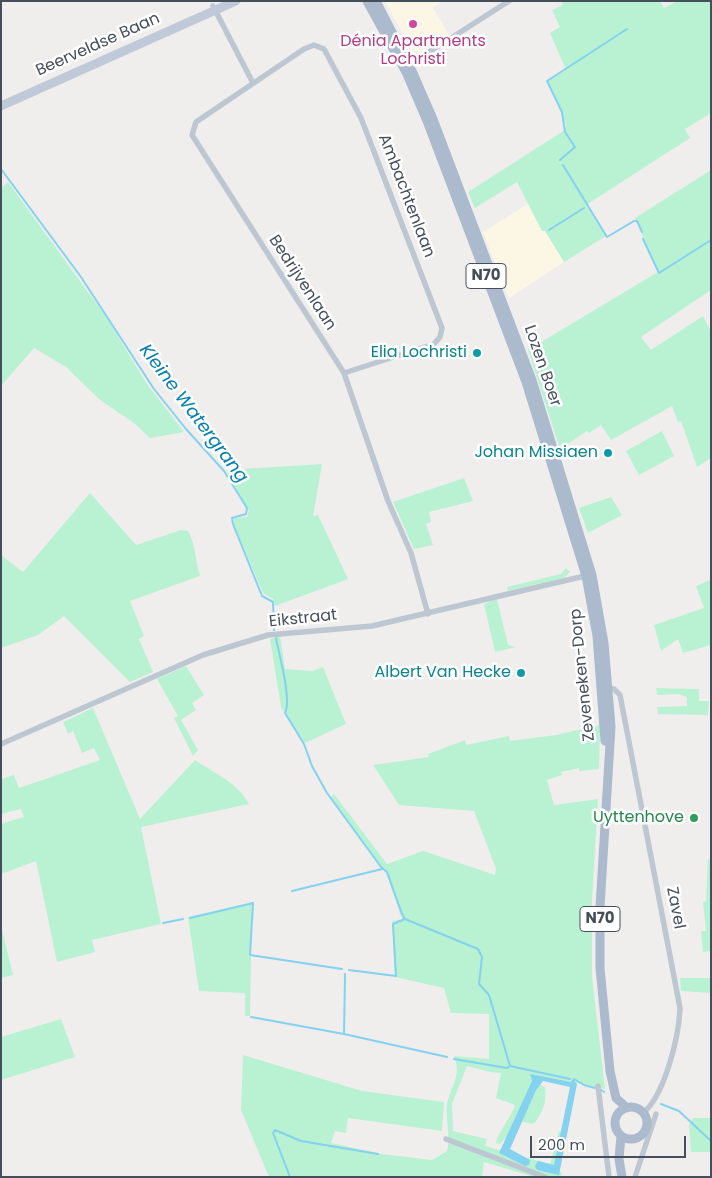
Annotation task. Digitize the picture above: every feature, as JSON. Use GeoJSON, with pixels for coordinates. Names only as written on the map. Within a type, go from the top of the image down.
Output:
{"type":"FeatureCollection","features":[{"type":"Feature","properties":{"kind":"main road","name":"Beerveldse Baan"},"geometry":{"type":"LineString","coordinates":[[1,106],[214,8],[225,1]]}},
{"type":"Feature","properties":{"kind":"main road","name":"Beerveldse Baan"},"geometry":{"type":"LineString","coordinates":[[1,101],[214,8],[236,1]]}},
{"type":"Feature","properties":{"kind":"main road","name":"Lozen Boer"},"geometry":{"type":"LineString","coordinates":[[367,1],[406,72],[436,146],[526,382],[589,575]]}},
{"type":"Feature","properties":{"kind":"main road","name":"N70"},"geometry":{"type":"LineString","coordinates":[[376,1],[409,65]]}},
{"type":"Feature","properties":{"kind":"main road","name":"Lozen Boer"},"geometry":{"type":"LineString","coordinates":[[409,65],[433,119],[532,380],[589,575]]}},
{"type":"Feature","properties":{"kind":"main road","name":"Zeveneken-Dorp"},"geometry":{"type":"LineString","coordinates":[[589,575],[606,688],[608,771],[600,951],[610,1071],[616,1098],[627,1108]]}},
{"type":"Feature","properties":{"kind":"main road","name":"Zeveneken-Dorp"},"geometry":{"type":"LineString","coordinates":[[610,1071],[608,1078],[610,1097],[618,1114],[615,1125],[621,1136],[620,1159],[622,1177]]}},
{"type":"Feature","properties":{"kind":"main road"},"geometry":{"type":"LineString","coordinates":[[618,1114],[627,1108],[634,1107],[643,1113],[646,1121],[645,1130],[640,1136],[632,1139],[621,1136]]}},
{"type":"Feature","properties":{"kind":"main road"},"geometry":{"type":"LineString","coordinates":[[626,1177],[625,1156],[632,1139]]}},
{"type":"Feature","properties":{"kind":"street"},"geometry":{"type":"LineString","coordinates":[[409,65],[509,1]]}},
{"type":"Feature","properties":{"kind":"street"},"geometry":{"type":"LineString","coordinates":[[214,8],[253,82]]}},
{"type":"Feature","properties":{"kind":"street","name":"Ambachtenlaan"},"geometry":{"type":"LineString","coordinates":[[253,82],[309,46],[319,46],[324,49],[361,118],[442,328],[440,337],[434,344],[344,373]]}},
{"type":"Feature","properties":{"kind":"street","name":"Bedrijvenlaan"},"geometry":{"type":"LineString","coordinates":[[253,82],[196,122],[192,135],[344,373],[388,501],[412,553],[428,614]]}},
{"type":"Feature","properties":{"kind":"street","name":"Eikstraat"},"geometry":{"type":"LineString","coordinates":[[1,744],[184,663],[268,635],[372,626],[589,575]]}},
{"type":"Feature","properties":{"kind":"street"},"geometry":{"type":"LineString","coordinates":[[606,688],[617,691],[621,701],[606,700]]}},
{"type":"Feature","properties":{"kind":"street","name":"Zavel"},"geometry":{"type":"LineString","coordinates":[[621,701],[680,1008],[674,1051],[654,1103],[643,1113]]}},
{"type":"Feature","properties":{"kind":"street"},"geometry":{"type":"LineString","coordinates":[[598,1086],[610,1177]]}},
{"type":"Feature","properties":{"kind":"street"},"geometry":{"type":"LineString","coordinates":[[635,1177],[656,1114]]}},
{"type":"Feature","properties":{"kind":"street"},"geometry":{"type":"LineString","coordinates":[[446,1139],[545,1177]]}},
{"type":"Feature","properties":{"kind":"shaded area"},"geometry":{"type":"Polygon","coordinates":[[[385,1],[442,1],[433,8],[449,35],[417,54],[411,49],[385,1]]]}},
{"type":"Feature","properties":{"kind":"shaded area"},"geometry":{"type":"Polygon","coordinates":[[[528,204],[542,231],[545,230],[564,262],[509,298],[483,232],[528,204]]]}},
{"type":"Feature","properties":{"kind":"green space"},"geometry":{"type":"Polygon","coordinates":[[[561,1],[660,1],[664,8],[678,1],[711,1],[711,113],[685,129],[690,138],[586,205],[606,236],[564,262],[545,231],[542,231],[517,182],[475,208],[468,192],[565,130],[566,125],[548,81],[566,70],[550,33],[560,27],[552,10],[563,5],[561,1]]]}},
{"type":"Feature","properties":{"kind":"green space"},"geometry":{"type":"Polygon","coordinates":[[[711,170],[711,290],[641,337],[651,350],[703,316],[711,332],[711,458],[697,467],[681,421],[678,422],[672,406],[611,440],[601,425],[589,433],[587,431],[560,449],[528,350],[658,272],[635,218],[711,170]]]}},
{"type":"Feature","properties":{"kind":"green space"},"geometry":{"type":"Polygon","coordinates":[[[8,182],[106,317],[147,384],[184,432],[150,438],[134,423],[100,400],[66,367],[34,348],[1,386],[1,188],[8,182]]]}},
{"type":"Feature","properties":{"kind":"green space"},"geometry":{"type":"Polygon","coordinates":[[[662,431],[674,456],[639,475],[626,451],[662,431]]]}},
{"type":"Feature","properties":{"kind":"green space"},"geometry":{"type":"Polygon","coordinates":[[[322,464],[313,516],[318,515],[348,579],[275,606],[273,599],[263,593],[234,525],[234,518],[247,517],[249,511],[226,470],[322,464]]]}},
{"type":"Feature","properties":{"kind":"green space"},"geometry":{"type":"Polygon","coordinates":[[[464,478],[473,501],[429,512],[431,522],[426,524],[433,545],[414,549],[393,502],[464,478]]]}},
{"type":"Feature","properties":{"kind":"green space"},"geometry":{"type":"Polygon","coordinates":[[[90,493],[136,545],[181,530],[188,531],[194,547],[200,576],[130,601],[144,636],[139,639],[153,672],[130,682],[64,616],[38,635],[1,648],[1,555],[23,572],[90,493]]]}},
{"type":"Feature","properties":{"kind":"green space"},"geometry":{"type":"Polygon","coordinates":[[[611,497],[622,515],[588,533],[579,508],[611,497]]]}},
{"type":"Feature","properties":{"kind":"green space"},"geometry":{"type":"Polygon","coordinates":[[[566,568],[570,572],[564,578],[508,591],[507,587],[561,574],[566,568]]]}},
{"type":"Feature","properties":{"kind":"green space"},"geometry":{"type":"Polygon","coordinates":[[[710,580],[711,645],[683,653],[678,639],[661,651],[654,625],[704,608],[696,586],[710,580]]]}},
{"type":"Feature","properties":{"kind":"green space"},"geometry":{"type":"Polygon","coordinates":[[[497,599],[508,645],[516,647],[495,652],[484,604],[497,599]]]}},
{"type":"Feature","properties":{"kind":"green space"},"geometry":{"type":"Polygon","coordinates":[[[280,636],[285,669],[312,671],[323,667],[346,724],[305,743],[281,707],[270,639],[280,636]]]}},
{"type":"Feature","properties":{"kind":"green space"},"geometry":{"type":"Polygon","coordinates":[[[186,666],[204,695],[192,703],[196,710],[181,720],[198,750],[193,756],[174,718],[178,716],[157,679],[186,666]]]}},
{"type":"Feature","properties":{"kind":"green space"},"geometry":{"type":"Polygon","coordinates":[[[656,688],[699,689],[699,701],[709,701],[708,715],[658,714],[657,707],[687,706],[687,697],[678,694],[657,695],[656,688]]]}},
{"type":"Feature","properties":{"kind":"green space"},"geometry":{"type":"Polygon","coordinates":[[[93,708],[140,819],[195,760],[232,784],[249,804],[141,827],[161,924],[92,940],[95,952],[57,962],[36,861],[1,874],[1,824],[24,817],[21,809],[1,814],[1,779],[14,775],[19,788],[100,760],[94,748],[82,753],[73,731],[68,734],[63,722],[93,708]]]}},
{"type":"Feature","properties":{"kind":"green space"},"geometry":{"type":"Polygon","coordinates":[[[600,725],[599,769],[579,771],[579,768],[561,772],[562,775],[547,780],[554,805],[598,799],[592,899],[592,976],[605,1089],[577,1083],[573,1080],[571,1082],[530,1076],[532,1081],[545,1087],[545,1102],[542,1110],[535,1123],[531,1124],[521,1121],[500,1144],[496,1143],[497,1139],[515,1105],[496,1098],[501,1073],[467,1066],[452,1104],[453,1131],[487,1139],[485,1146],[550,1164],[559,1131],[562,1132],[553,1170],[562,1172],[561,1177],[534,1177],[484,1162],[482,1177],[269,1177],[241,1110],[243,1055],[362,1091],[444,1102],[442,1131],[348,1118],[346,1133],[335,1131],[331,1143],[382,1154],[432,1160],[447,1151],[447,1104],[457,1069],[454,1056],[489,1059],[489,1014],[451,1013],[444,988],[395,977],[392,921],[402,919],[386,873],[331,797],[334,794],[387,864],[423,851],[495,875],[496,869],[474,811],[399,805],[373,765],[429,757],[428,754],[465,740],[466,745],[509,736],[510,741],[556,735],[600,725]]]}},
{"type":"Feature","properties":{"kind":"green space"},"geometry":{"type":"Polygon","coordinates":[[[708,859],[711,860],[711,951],[703,952],[701,931],[706,931],[703,902],[706,901],[708,859]]]}},
{"type":"Feature","properties":{"kind":"green space"},"geometry":{"type":"Polygon","coordinates":[[[252,903],[250,1016],[245,1016],[245,993],[199,991],[188,917],[252,903]]]}},
{"type":"Feature","properties":{"kind":"green space"},"geometry":{"type":"Polygon","coordinates":[[[1,926],[13,975],[1,978],[1,926]]]}},
{"type":"Feature","properties":{"kind":"green space"},"geometry":{"type":"Polygon","coordinates":[[[680,978],[711,978],[711,993],[681,991],[680,978]]]}},
{"type":"Feature","properties":{"kind":"green space"},"geometry":{"type":"Polygon","coordinates":[[[61,1019],[75,1057],[1,1080],[1,1037],[61,1019]]]}},
{"type":"Feature","properties":{"kind":"green space"},"geometry":{"type":"Polygon","coordinates":[[[693,1118],[711,1118],[711,1152],[691,1152],[689,1125],[693,1118]]]}},
{"type":"Feature","properties":{"kind":"water"},"geometry":{"type":"Polygon","coordinates":[[[530,1074],[571,1082],[573,1079],[577,1084],[559,1175],[537,1170],[535,1166],[538,1161],[554,1165],[570,1087],[543,1081],[536,1090],[510,1149],[530,1160],[529,1165],[525,1166],[499,1153],[532,1081],[530,1074]]]}},
{"type":"Feature","properties":{"kind":"waterway"},"geometry":{"type":"LineString","coordinates":[[560,160],[575,147],[565,132],[562,112],[547,81],[627,29]]}},
{"type":"Feature","properties":{"kind":"waterway"},"geometry":{"type":"LineString","coordinates":[[563,165],[607,237],[634,221],[637,221],[642,232]]}},
{"type":"Feature","properties":{"kind":"waterway","name":"Kleine Watergrang"},"geometry":{"type":"LineString","coordinates":[[1,169],[81,277],[154,389],[186,429],[224,471],[247,508],[246,514],[232,518],[233,524],[262,596],[273,602],[274,630]]}},
{"type":"Feature","properties":{"kind":"waterway"},"geometry":{"type":"LineString","coordinates":[[549,230],[584,208]]}},
{"type":"Feature","properties":{"kind":"waterway"},"geometry":{"type":"LineString","coordinates":[[643,239],[659,273],[711,240]]}},
{"type":"Feature","properties":{"kind":"waterway","name":"Kleine Watergrang"},"geometry":{"type":"LineString","coordinates":[[276,638],[286,688],[287,706],[285,713],[304,744],[312,766],[327,793],[381,867],[387,872],[405,919],[478,949],[482,957],[479,984],[489,995],[510,1066],[570,1079]]}},
{"type":"Feature","properties":{"kind":"waterway"},"geometry":{"type":"LineString","coordinates":[[292,891],[382,869]]}},
{"type":"Feature","properties":{"kind":"waterway"},"geometry":{"type":"LineString","coordinates":[[190,918],[253,903],[250,955],[342,969]]}},
{"type":"Feature","properties":{"kind":"waterway"},"geometry":{"type":"LineString","coordinates":[[163,923],[183,919]]}},
{"type":"Feature","properties":{"kind":"waterway"},"geometry":{"type":"LineString","coordinates":[[349,970],[396,976],[393,924],[405,919]]}},
{"type":"Feature","properties":{"kind":"waterway"},"geometry":{"type":"LineString","coordinates":[[345,974],[344,1034],[447,1057]]}},
{"type":"Feature","properties":{"kind":"waterway"},"geometry":{"type":"LineString","coordinates":[[251,1017],[344,1034]]}},
{"type":"Feature","properties":{"kind":"waterway"},"geometry":{"type":"LineString","coordinates":[[454,1059],[507,1068],[510,1066]]}},
{"type":"Feature","properties":{"kind":"waterway","name":"Kleine Watergrang"},"geometry":{"type":"LineString","coordinates":[[574,1079],[584,1085],[595,1088]]}},
{"type":"Feature","properties":{"kind":"waterway","name":"Kleine Watergrang"},"geometry":{"type":"LineString","coordinates":[[661,1104],[679,1111],[711,1141]]}},
{"type":"Feature","properties":{"kind":"waterway"},"geometry":{"type":"LineString","coordinates":[[290,1177],[273,1133],[275,1130],[301,1141],[378,1154]]}},
{"type":"Feature","properties":{"kind":"place","name":"Dénia Apartments Lochristi"},"geometry":{"type":"Point","coordinates":[413,24]}},
{"type":"Feature","properties":{"kind":"place","name":"Elia Lochristi"},"geometry":{"type":"Point","coordinates":[477,353]}},
{"type":"Feature","properties":{"kind":"place","name":"Johan Missiaen"},"geometry":{"type":"Point","coordinates":[608,453]}},
{"type":"Feature","properties":{"kind":"place","name":"Albert Van Hecke"},"geometry":{"type":"Point","coordinates":[521,673]}},
{"type":"Feature","properties":{"kind":"place","name":"Uyttenhove"},"geometry":{"type":"Point","coordinates":[694,818]}}]}
